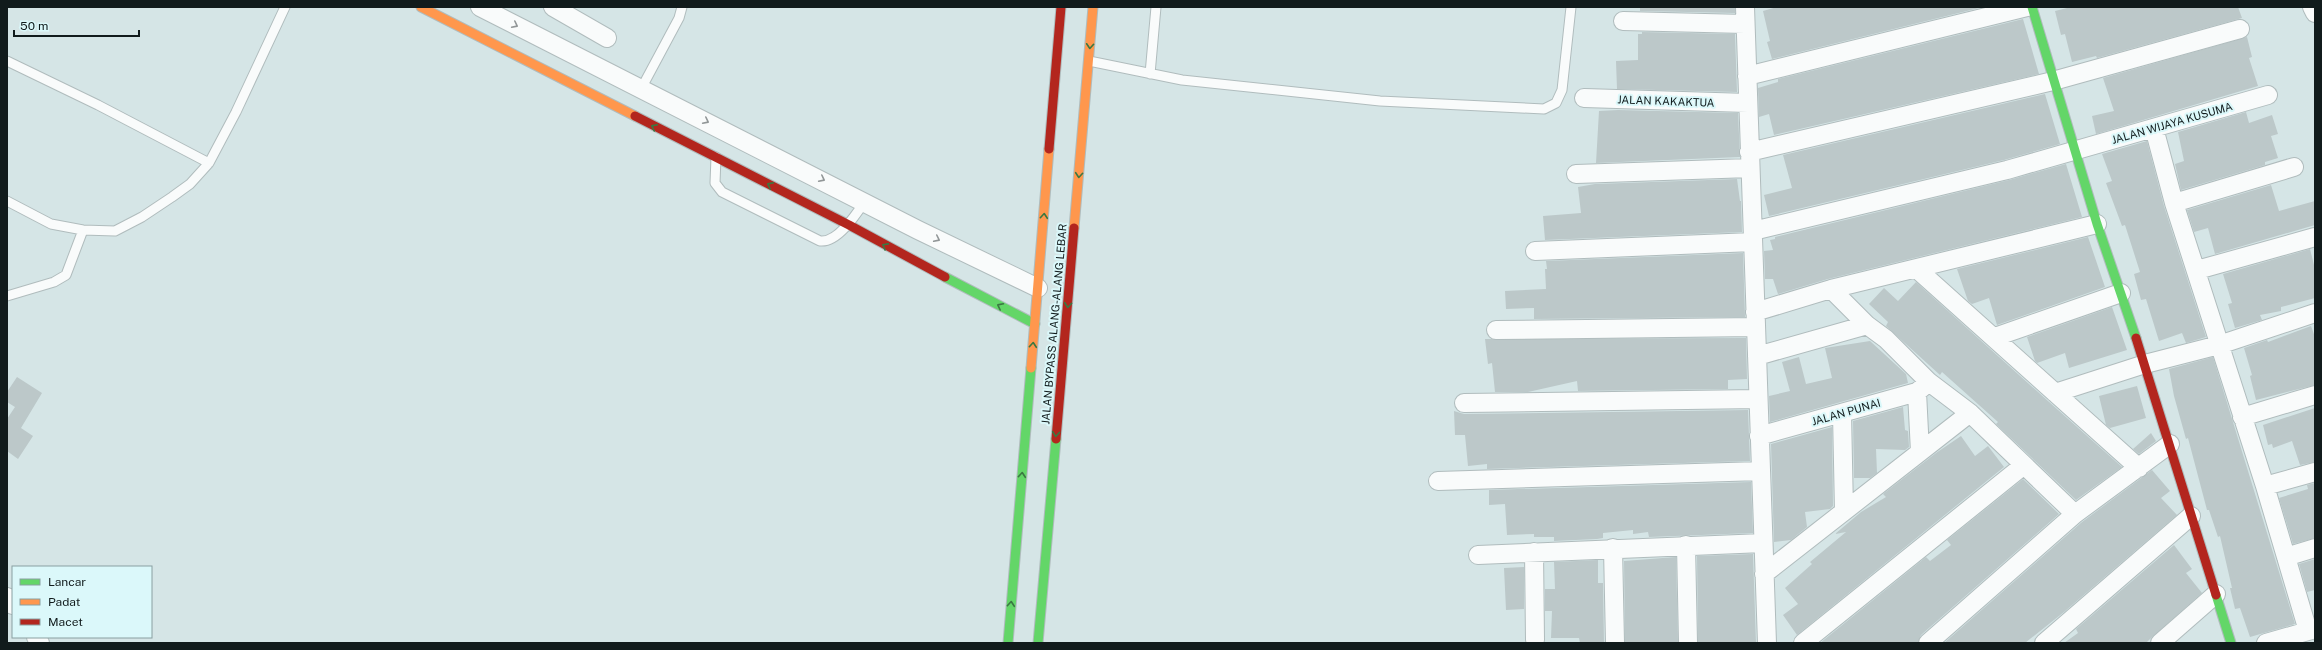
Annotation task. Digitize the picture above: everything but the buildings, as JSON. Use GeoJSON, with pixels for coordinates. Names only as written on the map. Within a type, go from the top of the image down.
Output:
{"type":"FeatureCollection","features":[{"type":"Feature","properties":{"kind":"main road"},"geometry":{"type":"LineString","coordinates":[[421,7],[849,225],[906,257],[1035,324]]}},
{"type":"Feature","properties":{"kind":"main road","name":"JALAN BYPASS ALANG-ALANG LEBAR"},"geometry":{"type":"LineString","coordinates":[[1008,643],[1061,7]]}},
{"type":"Feature","properties":{"kind":"main road","name":"JALAN BYPASS ALANG-ALANG LEBAR"},"geometry":{"type":"LineString","coordinates":[[1038,643],[1090,61],[1093,7]]}},
{"type":"Feature","properties":{"kind":"main road"},"geometry":{"type":"LineString","coordinates":[[2032,7],[2097,224],[2145,364],[2231,643]]}},
{"type":"Feature","properties":{"kind":"street"},"geometry":{"type":"LineString","coordinates":[[553,7],[607,38]]}},
{"type":"Feature","properties":{"kind":"street"},"geometry":{"type":"LineString","coordinates":[[1747,76],[2027,7]]}},
{"type":"Feature","properties":{"kind":"street"},"geometry":{"type":"LineString","coordinates":[[2312,7],[2315,13]]}},
{"type":"Feature","properties":{"kind":"street"},"geometry":{"type":"LineString","coordinates":[[491,9],[641,89],[865,201],[918,230],[1038,288]]}},
{"type":"Feature","properties":{"kind":"street"},"geometry":{"type":"LineString","coordinates":[[1623,21],[1745,15],[1767,643]]}},
{"type":"Feature","properties":{"kind":"street"},"geometry":{"type":"LineString","coordinates":[[1576,174],[1750,160],[2053,81],[2240,29]]}},
{"type":"Feature","properties":{"kind":"street","name":"JALAN WIJAYA KUSUMA"},"geometry":{"type":"LineString","coordinates":[[1535,251],[1753,237],[2007,170],[2268,95]]}},
{"type":"Feature","properties":{"kind":"street","name":"JALAN KAKAKTUA"},"geometry":{"type":"LineString","coordinates":[[1584,98],[1748,103]]}},
{"type":"Feature","properties":{"kind":"street"},"geometry":{"type":"LineString","coordinates":[[2154,128],[2174,203],[2197,270],[2219,345],[2265,486],[2286,557],[2311,630],[2266,643]]}},
{"type":"Feature","properties":{"kind":"street"},"geometry":{"type":"LineString","coordinates":[[2174,203],[2294,167]]}},
{"type":"Feature","properties":{"kind":"street"},"geometry":{"type":"LineString","coordinates":[[1496,330],[1756,319],[1831,289],[1918,270],[2097,224]]}},
{"type":"Feature","properties":{"kind":"street"},"geometry":{"type":"LineString","coordinates":[[2197,270],[2315,237]]}},
{"type":"Feature","properties":{"kind":"street"},"geometry":{"type":"LineString","coordinates":[[1918,270],[1995,337],[2139,468]]}},
{"type":"Feature","properties":{"kind":"street"},"geometry":{"type":"LineString","coordinates":[[1831,289],[1867,325],[1886,339],[1923,387],[1970,413],[2075,514]]}},
{"type":"Feature","properties":{"kind":"street"},"geometry":{"type":"LineString","coordinates":[[1995,337],[2120,293]]}},
{"type":"Feature","properties":{"kind":"street"},"geometry":{"type":"LineString","coordinates":[[2055,393],[2145,364],[2219,345],[2315,313]]}},
{"type":"Feature","properties":{"kind":"street"},"geometry":{"type":"LineString","coordinates":[[1757,356],[1867,325]]}},
{"type":"Feature","properties":{"kind":"street"},"geometry":{"type":"LineString","coordinates":[[1920,452],[1923,387]]}},
{"type":"Feature","properties":{"kind":"street","name":"JALAN PUNAI"},"geometry":{"type":"LineString","coordinates":[[1759,436],[1842,413],[1923,387]]}},
{"type":"Feature","properties":{"kind":"street"},"geometry":{"type":"LineString","coordinates":[[2242,416],[2315,395]]}},
{"type":"Feature","properties":{"kind":"street"},"geometry":{"type":"LineString","coordinates":[[1464,403],[1758,399]]}},
{"type":"Feature","properties":{"kind":"street"},"geometry":{"type":"LineString","coordinates":[[1842,413],[1844,511]]}},
{"type":"Feature","properties":{"kind":"street"},"geometry":{"type":"LineString","coordinates":[[1764,574],[1970,413]]}},
{"type":"Feature","properties":{"kind":"street"},"geometry":{"type":"LineString","coordinates":[[1928,643],[2075,514],[2170,444]]}},
{"type":"Feature","properties":{"kind":"street"},"geometry":{"type":"LineString","coordinates":[[1804,643],[2024,465]]}},
{"type":"Feature","properties":{"kind":"street"},"geometry":{"type":"LineString","coordinates":[[1438,481],[1761,472]]}},
{"type":"Feature","properties":{"kind":"street"},"geometry":{"type":"LineString","coordinates":[[2265,486],[2315,472]]}},
{"type":"Feature","properties":{"kind":"street"},"geometry":{"type":"LineString","coordinates":[[2044,643],[2191,516]]}},
{"type":"Feature","properties":{"kind":"street"},"geometry":{"type":"LineString","coordinates":[[1478,555],[1613,548],[1763,543]]}},
{"type":"Feature","properties":{"kind":"street"},"geometry":{"type":"LineString","coordinates":[[1686,545],[1688,643]]}},
{"type":"Feature","properties":{"kind":"street"},"geometry":{"type":"LineString","coordinates":[[1613,548],[1615,643]]}},
{"type":"Feature","properties":{"kind":"street"},"geometry":{"type":"LineString","coordinates":[[2286,557],[2315,548]]}},
{"type":"Feature","properties":{"kind":"street"},"geometry":{"type":"LineString","coordinates":[[1534,552],[1536,640]]}},
{"type":"Feature","properties":{"kind":"street"},"geometry":{"type":"LineString","coordinates":[[2160,643],[2216,594]]}},
{"type":"Feature","properties":{"kind":"lane"},"geometry":{"type":"LineString","coordinates":[[7,201],[51,224],[83,230],[115,230],[142,217],[190,184],[209,163],[236,112],[285,7]]}},
{"type":"Feature","properties":{"kind":"lane"},"geometry":{"type":"LineString","coordinates":[[641,89],[678,18],[682,7]]}},
{"type":"Feature","properties":{"kind":"lane"},"geometry":{"type":"LineString","coordinates":[[1150,74],[1156,7]]}},
{"type":"Feature","properties":{"kind":"lane"},"geometry":{"type":"LineString","coordinates":[[1090,61],[1182,80],[1380,101],[1544,109],[1556,103],[1562,90],[1571,7]]}},
{"type":"Feature","properties":{"kind":"lane"},"geometry":{"type":"LineString","coordinates":[[7,61],[98,104],[209,163]]}},
{"type":"Feature","properties":{"kind":"lane"},"geometry":{"type":"LineString","coordinates":[[716,157],[715,183],[722,192],[820,241],[829,239],[849,225],[865,201]]}},
{"type":"Feature","properties":{"kind":"lane"},"geometry":{"type":"LineString","coordinates":[[7,296],[54,282],[66,275],[83,230]]}},
{"type":"Feature","properties":{"kind":"traffic: fast"},"geometry":{"type":"LineString","coordinates":[[2032,7],[2097,224],[2136,338]]}},
{"type":"Feature","properties":{"kind":"traffic: fast"},"geometry":{"type":"LineString","coordinates":[[945,277],[1035,324]]}},
{"type":"Feature","properties":{"kind":"traffic: fast"},"geometry":{"type":"LineString","coordinates":[[1008,643],[1031,368]]}},
{"type":"Feature","properties":{"kind":"traffic: fast"},"geometry":{"type":"LineString","coordinates":[[1038,643],[1056,439]]}},
{"type":"Feature","properties":{"kind":"traffic: fast"},"geometry":{"type":"LineString","coordinates":[[2216,595],[2231,643]]}},
{"type":"Feature","properties":{"kind":"traffic: slow"},"geometry":{"type":"LineString","coordinates":[[421,7],[635,116]]}},
{"type":"Feature","properties":{"kind":"traffic: slow"},"geometry":{"type":"LineString","coordinates":[[1074,228],[1093,7]]}},
{"type":"Feature","properties":{"kind":"traffic: slow"},"geometry":{"type":"LineString","coordinates":[[1031,368],[1049,149]]}},
{"type":"Feature","properties":{"kind":"traffic: jam"},"geometry":{"type":"LineString","coordinates":[[1049,149],[1061,7]]}},
{"type":"Feature","properties":{"kind":"traffic: jam"},"geometry":{"type":"LineString","coordinates":[[635,116],[849,225],[945,277]]}},
{"type":"Feature","properties":{"kind":"traffic: jam"},"geometry":{"type":"LineString","coordinates":[[1056,439],[1074,228]]}},
{"type":"Feature","properties":{"kind":"traffic: jam"},"geometry":{"type":"LineString","coordinates":[[2136,338],[2216,595]]}}]}
